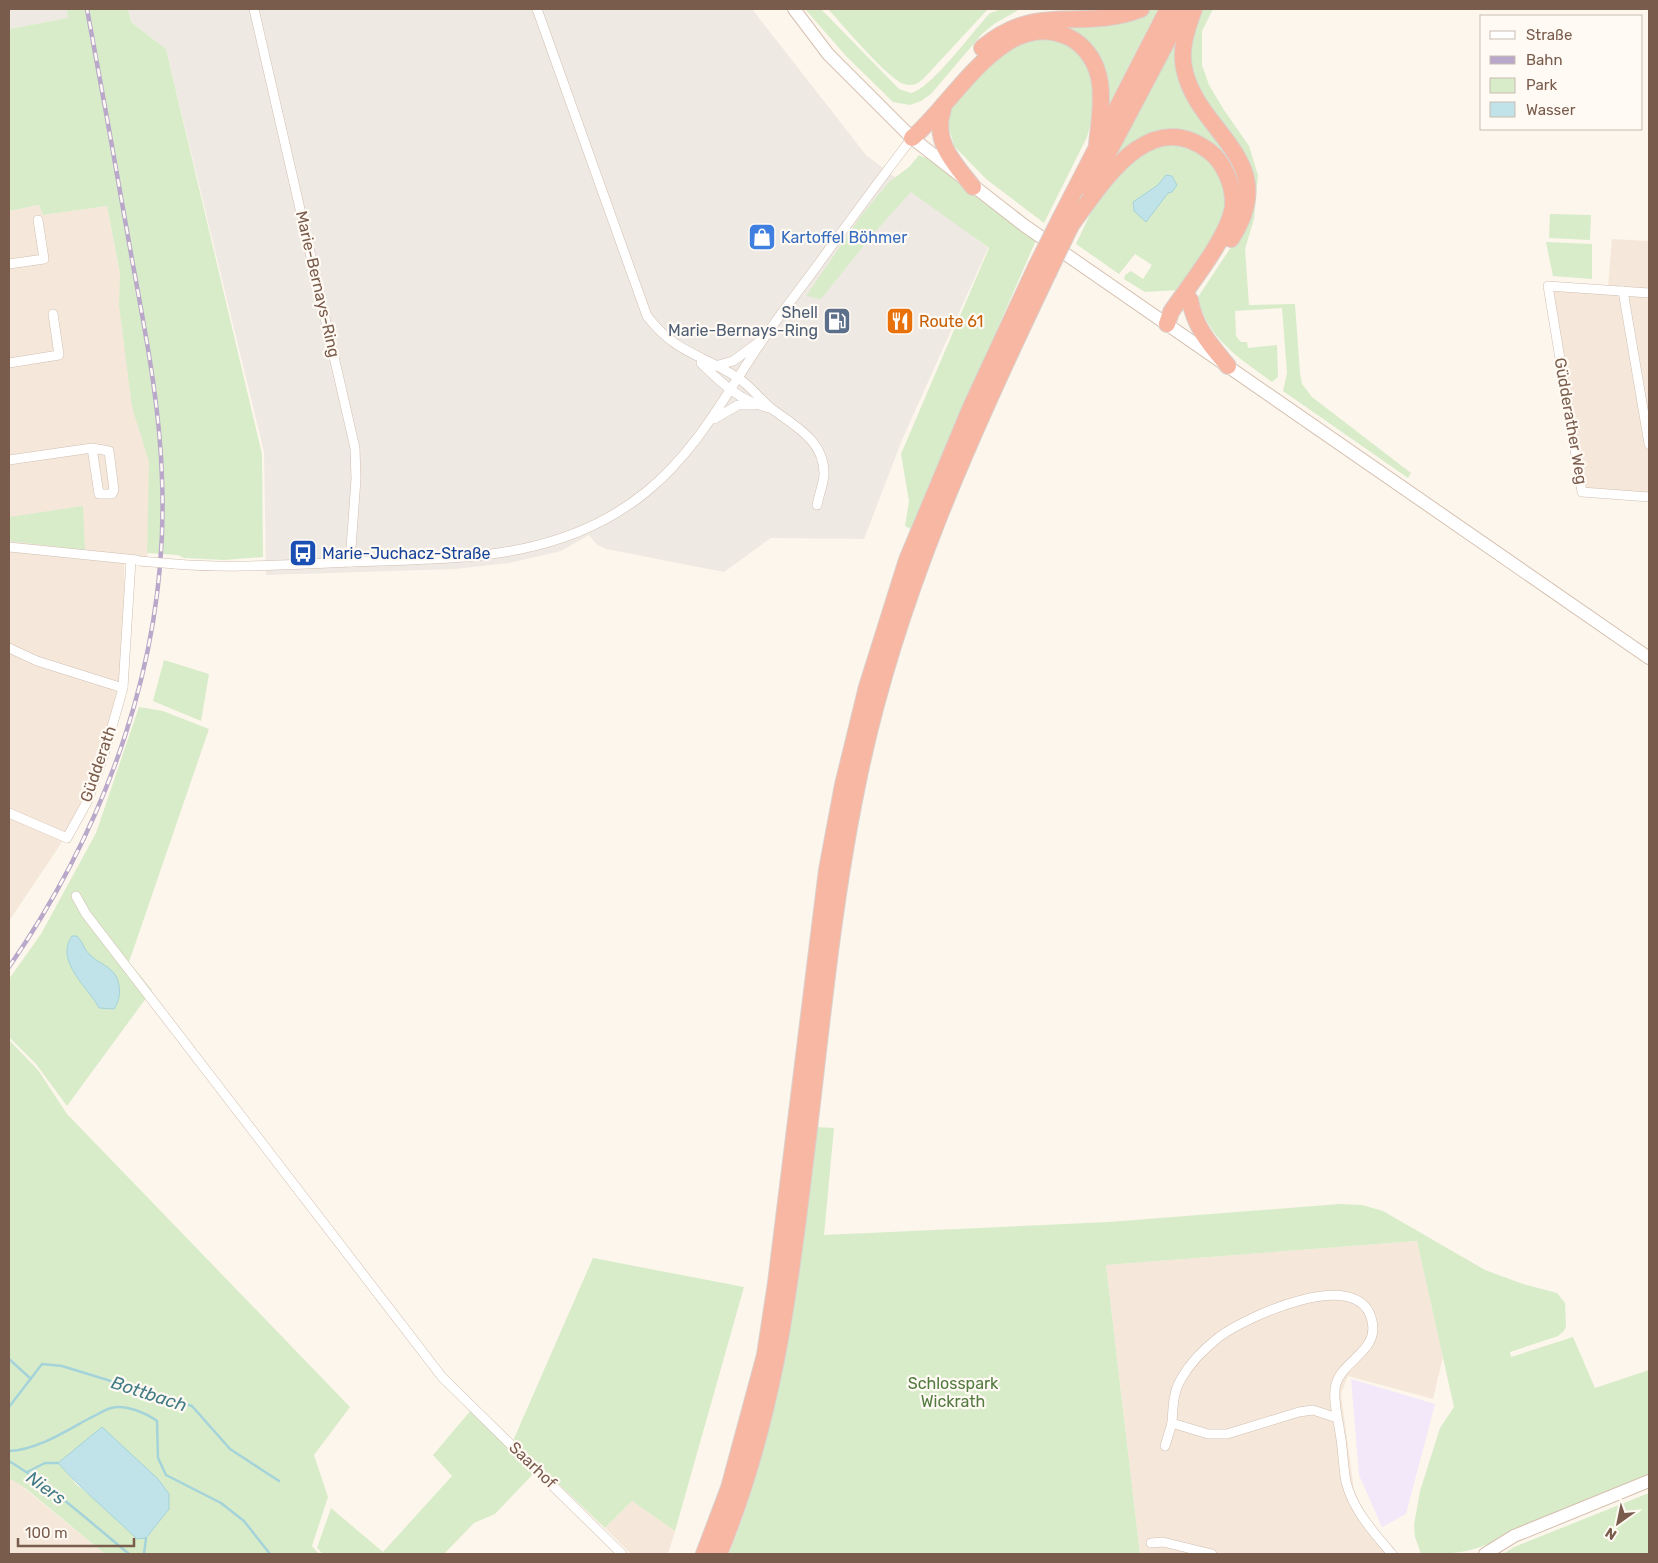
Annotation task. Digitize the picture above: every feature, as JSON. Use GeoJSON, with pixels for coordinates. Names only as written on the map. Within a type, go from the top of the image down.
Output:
{"type":"FeatureCollection","features":[{"type":"Feature","properties":{"kind":"highway"},"geometry":{"type":"LineString","coordinates":[[912,138],[922,120],[982,47],[1012,22],[1044,14],[1104,16],[1118,15],[1141,9]]}},
{"type":"Feature","properties":{"kind":"highway"},"geometry":{"type":"LineString","coordinates":[[704,1554],[729,1488],[765,1355],[781,1245],[827,870],[843,785],[867,687],[907,560],[971,407],[1065,222],[1097,144],[1168,9]]}},
{"type":"Feature","properties":{"kind":"highway"},"geometry":{"type":"LineString","coordinates":[[1065,222],[1184,9]]}},
{"type":"Feature","properties":{"kind":"highway"},"geometry":{"type":"LineString","coordinates":[[1168,324],[1178,317],[1237,229],[1246,205],[1247,192],[1242,164],[1226,139],[1202,108],[1187,80],[1183,67],[1183,40],[1194,9]]}},
{"type":"Feature","properties":{"kind":"highway"},"geometry":{"type":"LineString","coordinates":[[912,138],[928,125],[987,55],[1008,39],[1030,30],[1044,30],[1058,33],[1083,47],[1097,67],[1102,90],[1097,144]]}},
{"type":"Feature","properties":{"kind":"highway"},"geometry":{"type":"LineString","coordinates":[[945,104],[939,128],[941,140],[944,148],[973,187]]}},
{"type":"Feature","properties":{"kind":"highway"},"geometry":{"type":"LineString","coordinates":[[1065,222],[1116,166],[1147,142],[1164,138],[1180,138],[1191,141],[1211,152],[1225,170],[1231,186],[1233,204],[1228,225],[1171,312],[1168,324]]}},
{"type":"Feature","properties":{"kind":"highway"},"geometry":{"type":"LineString","coordinates":[[719,1554],[752,1459],[766,1412],[779,1354],[790,1289],[838,897],[857,785],[879,695],[906,602],[931,534],[1042,270]]}},
{"type":"Feature","properties":{"kind":"highway"},"geometry":{"type":"LineString","coordinates":[[1190,300],[1198,329],[1228,366]]}},
{"type":"Feature","properties":{"kind":"main road"},"geometry":{"type":"LineString","coordinates":[[794,9],[828,54],[912,138],[1024,226],[1649,658]]}},
{"type":"Feature","properties":{"kind":"main road"},"geometry":{"type":"LineString","coordinates":[[1485,1554],[1514,1536],[1649,1481]]}},
{"type":"Feature","properties":{"kind":"street","name":"Marie-Bernays-Ring"},"geometry":{"type":"LineString","coordinates":[[254,9],[355,448],[356,479],[350,562]]}},
{"type":"Feature","properties":{"kind":"street"},"geometry":{"type":"LineString","coordinates":[[537,9],[647,316],[658,330],[696,357],[730,390],[756,405]]}},
{"type":"Feature","properties":{"kind":"street"},"geometry":{"type":"LineString","coordinates":[[9,547],[221,568],[468,557],[506,553],[569,537],[614,515],[646,492],[685,453],[708,424],[762,341],[912,138]]}},
{"type":"Feature","properties":{"kind":"street"},"geometry":{"type":"LineString","coordinates":[[9,264],[44,259],[38,220]]}},
{"type":"Feature","properties":{"kind":"street","name":"Güdderather Weg"},"geometry":{"type":"LineString","coordinates":[[1623,291],[1548,286],[1582,492],[1649,497]]}},
{"type":"Feature","properties":{"kind":"street"},"geometry":{"type":"LineString","coordinates":[[1649,293],[1623,291],[1649,444]]}},
{"type":"Feature","properties":{"kind":"street"},"geometry":{"type":"LineString","coordinates":[[9,363],[59,355],[53,314]]}},
{"type":"Feature","properties":{"kind":"street"},"geometry":{"type":"LineString","coordinates":[[715,366],[733,361],[762,341]]}},
{"type":"Feature","properties":{"kind":"street"},"geometry":{"type":"LineString","coordinates":[[696,357],[739,378],[772,408],[806,433],[816,444],[824,474],[817,505]]}},
{"type":"Feature","properties":{"kind":"street"},"geometry":{"type":"LineString","coordinates":[[708,424],[728,409],[738,405],[756,405],[772,408]]}},
{"type":"Feature","properties":{"kind":"street"},"geometry":{"type":"LineString","coordinates":[[9,460],[92,448],[108,451],[114,490],[112,494],[99,494],[92,448]]}},
{"type":"Feature","properties":{"kind":"street","name":"Güdderath"},"geometry":{"type":"LineString","coordinates":[[9,813],[67,838],[88,800],[104,755],[123,688],[135,560]]}},
{"type":"Feature","properties":{"kind":"street"},"geometry":{"type":"LineString","coordinates":[[9,648],[37,661],[123,688]]}},
{"type":"Feature","properties":{"kind":"street","name":"Saarhof"},"geometry":{"type":"LineString","coordinates":[[76,896],[86,914],[442,1377],[622,1554]]}},
{"type":"Feature","properties":{"kind":"street"},"geometry":{"type":"LineString","coordinates":[[1165,1446],[1172,1423],[1174,1398],[1180,1380],[1194,1360],[1219,1337],[1274,1308],[1303,1299],[1336,1296],[1353,1298],[1363,1304],[1373,1322],[1372,1338],[1362,1354],[1343,1371],[1336,1385],[1337,1418],[1346,1482],[1353,1500],[1370,1527],[1391,1554]]}},
{"type":"Feature","properties":{"kind":"street"},"geometry":{"type":"LineString","coordinates":[[1172,1423],[1208,1434],[1227,1434],[1299,1412],[1313,1410],[1337,1418]]}},
{"type":"Feature","properties":{"kind":"street"},"geometry":{"type":"LineString","coordinates":[[1151,1543],[1163,1542],[1212,1554]]}},
{"type":"Feature","properties":{"kind":"shaded area"},"geometry":{"type":"Polygon","coordinates":[[[9,9],[67,9],[69,18],[9,29],[9,9]]]}},
{"type":"Feature","properties":{"kind":"shaded area"},"geometry":{"type":"Polygon","coordinates":[[[128,9],[752,9],[866,155],[988,248],[902,440],[864,539],[771,538],[724,572],[606,549],[596,544],[589,535],[561,551],[509,563],[455,569],[266,575],[264,452],[166,49],[131,22],[128,9]]]}},
{"type":"Feature","properties":{"kind":"shaded area"},"geometry":{"type":"Polygon","coordinates":[[[39,205],[43,215],[107,206],[150,434],[147,567],[124,564],[127,679],[93,777],[60,845],[9,921],[9,211],[39,205]]]}},
{"type":"Feature","properties":{"kind":"shaded area"},"geometry":{"type":"Polygon","coordinates":[[[1612,239],[1649,241],[1649,497],[1580,493],[1547,283],[1608,287],[1612,239]]]}},
{"type":"Feature","properties":{"kind":"shaded area"},"geometry":{"type":"Polygon","coordinates":[[[1417,1241],[1443,1357],[1433,1399],[1348,1376],[1341,1394],[1354,1490],[1364,1512],[1395,1554],[1140,1554],[1106,1265],[1417,1241]]]}},
{"type":"Feature","properties":{"kind":"shaded area"},"geometry":{"type":"Polygon","coordinates":[[[1351,1379],[1435,1404],[1406,1514],[1382,1527],[1359,1475],[1351,1379]]]}},
{"type":"Feature","properties":{"kind":"shaded area"},"geometry":{"type":"Polygon","coordinates":[[[9,1464],[25,1489],[105,1554],[9,1554],[9,1464]]]}},
{"type":"Feature","properties":{"kind":"shaded area"},"geometry":{"type":"Polygon","coordinates":[[[632,1501],[675,1531],[668,1554],[631,1554],[605,1528],[632,1501]]]}},
{"type":"Feature","properties":{"kind":"green space"},"geometry":{"type":"Polygon","coordinates":[[[67,9],[128,9],[131,22],[166,49],[262,454],[263,557],[224,560],[184,558],[178,555],[147,553],[149,462],[132,407],[119,305],[120,274],[107,206],[43,215],[39,205],[9,211],[9,29],[68,18],[67,9]]]}},
{"type":"Feature","properties":{"kind":"green space"},"geometry":{"type":"Polygon","coordinates":[[[805,9],[821,9],[899,89],[911,93],[919,89],[940,71],[990,13],[1002,9],[1020,9],[994,24],[982,34],[931,94],[921,101],[910,105],[893,102],[846,56],[805,9]]]}},
{"type":"Feature","properties":{"kind":"green space"},"geometry":{"type":"Polygon","coordinates":[[[828,9],[988,9],[925,77],[918,83],[910,85],[904,84],[887,72],[828,9]]]}},
{"type":"Feature","properties":{"kind":"green space"},"geometry":{"type":"Polygon","coordinates":[[[1148,9],[1158,9],[1105,112],[1106,92],[1104,81],[1100,67],[1092,53],[1080,40],[1069,34],[1059,30],[1040,27],[1022,30],[1007,37],[992,48],[944,103],[941,102],[980,53],[1008,29],[1025,21],[1045,17],[1119,16],[1148,9]]]}},
{"type":"Feature","properties":{"kind":"green space"},"geometry":{"type":"Polygon","coordinates":[[[1197,9],[1213,9],[1202,31],[1202,65],[1209,85],[1249,146],[1258,175],[1254,219],[1245,249],[1249,305],[1295,304],[1302,384],[1312,397],[1411,473],[1408,478],[1283,391],[1287,373],[1282,308],[1235,311],[1236,336],[1241,342],[1247,342],[1248,348],[1277,345],[1278,377],[1272,382],[1223,343],[1208,323],[1199,304],[1198,297],[1243,229],[1251,200],[1191,70],[1189,30],[1197,9]]]}},
{"type":"Feature","properties":{"kind":"green space"},"geometry":{"type":"Polygon","coordinates":[[[1180,33],[1181,56],[1239,163],[1230,230],[1228,167],[1173,135],[1111,165],[1180,33]]]}},
{"type":"Feature","properties":{"kind":"green space"},"geometry":{"type":"Polygon","coordinates":[[[1035,35],[1077,48],[1094,71],[1093,114],[1087,137],[1044,223],[986,179],[954,146],[950,131],[943,132],[946,113],[1001,50],[1035,35]]]}},
{"type":"Feature","properties":{"kind":"green space"},"geometry":{"type":"Polygon","coordinates":[[[1182,143],[1218,166],[1228,189],[1222,228],[1180,290],[1145,292],[1124,279],[1125,275],[1131,271],[1143,279],[1152,265],[1135,254],[1119,274],[1076,244],[1094,206],[1114,176],[1148,148],[1182,143]]]}},
{"type":"Feature","properties":{"kind":"green space"},"geometry":{"type":"Polygon","coordinates":[[[919,155],[928,159],[1036,240],[911,529],[905,526],[909,501],[901,454],[989,248],[911,192],[874,233],[821,299],[806,296],[861,216],[888,183],[910,166],[919,155]]]}},
{"type":"Feature","properties":{"kind":"green space"},"geometry":{"type":"Polygon","coordinates":[[[1550,214],[1591,215],[1590,240],[1549,238],[1550,214]]]}},
{"type":"Feature","properties":{"kind":"green space"},"geometry":{"type":"Polygon","coordinates":[[[1546,242],[1592,244],[1592,279],[1553,276],[1546,242]]]}},
{"type":"Feature","properties":{"kind":"green space"},"geometry":{"type":"Polygon","coordinates":[[[83,506],[85,550],[9,541],[9,517],[83,506]]]}},
{"type":"Feature","properties":{"kind":"green space"},"geometry":{"type":"Polygon","coordinates":[[[164,660],[209,674],[201,721],[153,701],[164,660]]]}},
{"type":"Feature","properties":{"kind":"green space"},"geometry":{"type":"Polygon","coordinates":[[[139,707],[163,711],[209,729],[129,962],[152,990],[67,1106],[36,1064],[9,1037],[9,979],[41,934],[96,833],[139,707]]]}},
{"type":"Feature","properties":{"kind":"green space"},"geometry":{"type":"Polygon","coordinates":[[[9,1040],[38,1070],[67,1114],[350,1407],[314,1455],[328,1497],[312,1546],[319,1554],[105,1554],[25,1488],[9,1478],[9,1040]],[[58,1462],[77,1485],[146,1538],[169,1509],[58,1462]]]}},
{"type":"Feature","properties":{"kind":"green space","name":"Schlosspark Wickrath"},"geometry":{"type":"Polygon","coordinates":[[[816,1127],[834,1128],[824,1235],[1109,1222],[1339,1204],[1362,1205],[1383,1211],[1485,1270],[1523,1284],[1557,1293],[1565,1303],[1566,1326],[1564,1331],[1558,1336],[1510,1352],[1511,1357],[1573,1337],[1595,1388],[1649,1370],[1649,1475],[1483,1546],[1454,1553],[1421,1554],[1415,1537],[1414,1525],[1420,1491],[1440,1428],[1454,1407],[1417,1241],[1106,1265],[1140,1554],[729,1554],[748,1502],[763,1450],[788,1344],[804,1236],[816,1127]]]}},
{"type":"Feature","properties":{"kind":"green space"},"geometry":{"type":"Polygon","coordinates":[[[593,1258],[744,1287],[675,1531],[632,1501],[605,1528],[513,1441],[593,1258]]]}},
{"type":"Feature","properties":{"kind":"green space"},"geometry":{"type":"Polygon","coordinates":[[[472,1409],[535,1472],[495,1514],[474,1523],[444,1554],[323,1554],[317,1548],[331,1508],[383,1552],[452,1476],[433,1455],[472,1409]]]}},
{"type":"Feature","properties":{"kind":"green space"},"geometry":{"type":"Polygon","coordinates":[[[1649,1493],[1649,1554],[1503,1554],[1514,1547],[1649,1493]]]}},
{"type":"Feature","properties":{"kind":"water"},"geometry":{"type":"Polygon","coordinates":[[[1166,175],[1172,176],[1177,185],[1172,192],[1168,193],[1146,222],[1134,211],[1133,202],[1158,185],[1166,175]]]}},
{"type":"Feature","properties":{"kind":"water"},"geometry":{"type":"Polygon","coordinates":[[[72,936],[77,936],[88,953],[116,976],[120,991],[114,1009],[99,1008],[75,974],[67,955],[68,945],[72,936]]]}},
{"type":"Feature","properties":{"kind":"water"},"geometry":{"type":"Polygon","coordinates":[[[102,1427],[158,1479],[169,1494],[169,1509],[146,1538],[137,1539],[58,1463],[102,1427]]]}},
{"type":"Feature","properties":{"kind":"waterway","name":"Bottbach"},"geometry":{"type":"LineString","coordinates":[[9,1359],[31,1379]]}},
{"type":"Feature","properties":{"kind":"waterway","name":"Bottbach"},"geometry":{"type":"LineString","coordinates":[[9,1407],[42,1364],[62,1366],[192,1406],[230,1449],[279,1481]]}},
{"type":"Feature","properties":{"kind":"waterway"},"geometry":{"type":"LineString","coordinates":[[9,1451],[41,1444],[111,1408],[123,1407],[141,1412],[157,1421],[158,1458],[166,1475],[221,1503],[244,1521],[270,1554]]}},
{"type":"Feature","properties":{"kind":"waterway","name":"Niers"},"geometry":{"type":"LineString","coordinates":[[9,1461],[56,1493],[129,1554]]}},
{"type":"Feature","properties":{"kind":"waterway"},"geometry":{"type":"LineString","coordinates":[[27,1472],[45,1463],[58,1463]]}},
{"type":"Feature","properties":{"kind":"waterway"},"geometry":{"type":"LineString","coordinates":[[144,1554],[146,1538]]}},
{"type":"Feature","properties":{"kind":"railway"},"geometry":{"type":"LineString","coordinates":[[9,967],[44,912],[76,855],[103,796],[125,735],[143,673],[155,609],[161,544],[161,452],[152,372],[87,9]]}},
{"type":"Feature","properties":{"kind":"place","name":"Kartoffel Böhmer"},"geometry":{"type":"Point","coordinates":[762,237]}},
{"type":"Feature","properties":{"kind":"place","name":"Shell Marie-Bernays-Ring"},"geometry":{"type":"Point","coordinates":[837,321]}},
{"type":"Feature","properties":{"kind":"place","name":"Route 61"},"geometry":{"type":"Point","coordinates":[900,321]}},
{"type":"Feature","properties":{"kind":"place","name":"Marie-Juchacz-Straße"},"geometry":{"type":"Point","coordinates":[303,553]}}]}
